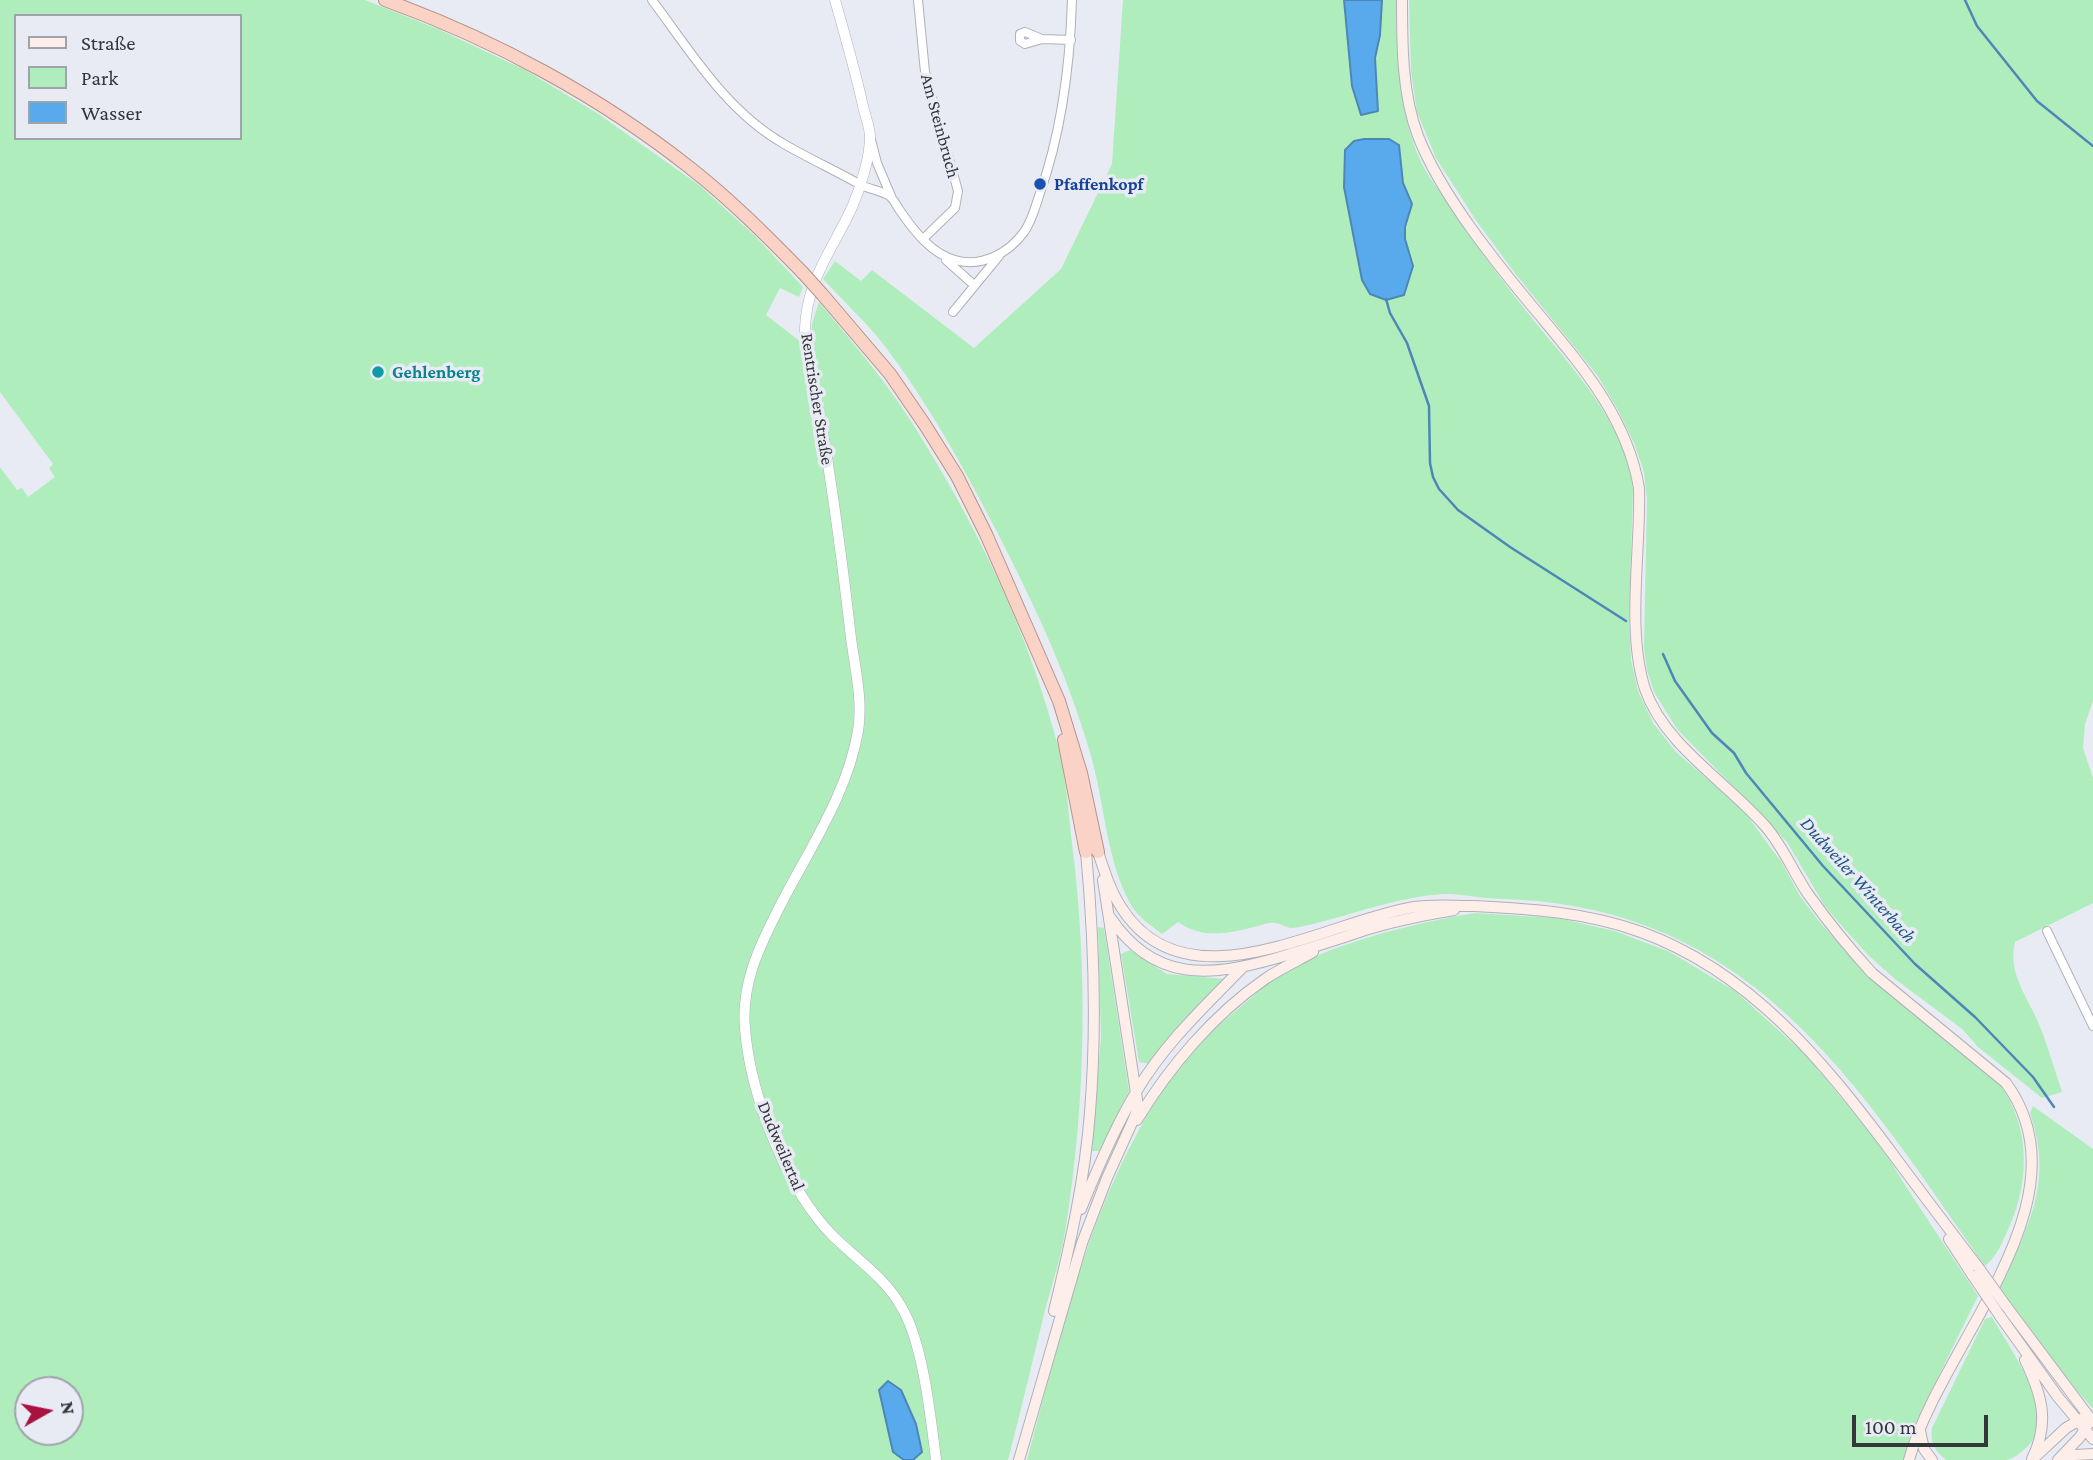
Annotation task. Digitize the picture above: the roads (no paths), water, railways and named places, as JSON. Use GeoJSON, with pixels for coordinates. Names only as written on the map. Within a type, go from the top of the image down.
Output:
{"type":"FeatureCollection","features":[{"type":"Feature","properties":{"kind":"highway"},"geometry":{"type":"LineString","coordinates":[[385,0],[435,18],[497,47],[622,120],[688,166],[726,198],[803,273],[890,374],[957,476],[986,534],[1048,676],[1092,852]]}},
{"type":"Feature","properties":{"kind":"main road"},"geometry":{"type":"LineString","coordinates":[[1402,0],[1404,71],[1411,113],[1429,162],[1506,275],[1594,382],[1628,444],[1636,467],[1639,488],[1636,637],[1645,689],[1654,708],[1666,728],[1765,827],[1790,860],[1807,892],[1872,973],[2006,1083],[2017,1097],[2026,1119],[2033,1167],[2031,1194],[2025,1216],[1995,1282],[1920,1429],[1909,1460]]}},
{"type":"Feature","properties":{"kind":"main road"},"geometry":{"type":"LineString","coordinates":[[1022,1448],[1082,1243],[1138,1106],[1108,914],[1094,880],[1092,852]]}},
{"type":"Feature","properties":{"kind":"main road"},"geometry":{"type":"LineString","coordinates":[[1092,852],[1121,909],[1138,929],[1165,948],[1187,956],[1234,956],[1414,907],[1440,905],[1555,910],[1613,923],[1673,945],[1764,1006],[1828,1070],[1891,1152],[2088,1426]]}},
{"type":"Feature","properties":{"kind":"main road"},"geometry":{"type":"LineString","coordinates":[[1019,1460],[1073,1228],[1087,1141],[1093,1053],[1092,852]]}},
{"type":"Feature","properties":{"kind":"main road"},"geometry":{"type":"LineString","coordinates":[[1108,914],[1131,942],[1148,956],[1167,965],[1194,971],[1219,971],[1244,967],[1331,943],[1396,921],[1474,906]]}},
{"type":"Feature","properties":{"kind":"main road"},"geometry":{"type":"LineString","coordinates":[[1124,1144],[1169,1074],[1216,1020],[1264,979],[1331,943]]}},
{"type":"Feature","properties":{"kind":"main road"},"geometry":{"type":"LineString","coordinates":[[1073,1228],[1097,1170],[1137,1091],[1164,1052],[1191,1020],[1244,967],[1276,946]]}},
{"type":"Feature","properties":{"kind":"main road"},"geometry":{"type":"LineString","coordinates":[[2003,1311],[2030,1369],[2043,1414],[2041,1435],[2031,1460]]}},
{"type":"Feature","properties":{"kind":"main road"},"geometry":{"type":"LineString","coordinates":[[2011,1332],[2088,1426]]}},
{"type":"Feature","properties":{"kind":"main road"},"geometry":{"type":"LineString","coordinates":[[2031,1460],[2066,1428],[2088,1426]]}},
{"type":"Feature","properties":{"kind":"main road"},"geometry":{"type":"LineString","coordinates":[[2058,1460],[2088,1426]]}},
{"type":"Feature","properties":{"kind":"main road"},"geometry":{"type":"LineString","coordinates":[[1920,1429],[1924,1449],[1932,1460]]}},
{"type":"Feature","properties":{"kind":"main road"},"geometry":{"type":"LineString","coordinates":[[2058,1460],[2074,1455],[2093,1454]]}},
{"type":"Feature","properties":{"kind":"street"},"geometry":{"type":"LineString","coordinates":[[652,0],[705,73],[743,112],[782,143],[859,184],[891,196]]}},
{"type":"Feature","properties":{"kind":"street","name":"Rentrischer Straße"},"geometry":{"type":"LineString","coordinates":[[832,810],[855,746],[859,712],[846,588],[805,326],[817,270],[854,202],[870,136],[835,0]]}},
{"type":"Feature","properties":{"kind":"street","name":"Am Steinbruch"},"geometry":{"type":"LineString","coordinates":[[918,0],[925,72],[958,191],[955,208],[923,239]]}},
{"type":"Feature","properties":{"kind":"street"},"geometry":{"type":"LineString","coordinates":[[953,312],[1004,251],[1024,232],[1059,134],[1071,40],[1072,0]]}},
{"type":"Feature","properties":{"kind":"street"},"geometry":{"type":"LineString","coordinates":[[1042,38],[1071,40]]}},
{"type":"Feature","properties":{"kind":"street"},"geometry":{"type":"LineString","coordinates":[[870,136],[877,163],[891,196],[912,228],[974,285]]}},
{"type":"Feature","properties":{"kind":"street"},"geometry":{"type":"LineString","coordinates":[[941,255],[974,263],[990,259],[1004,251]]}},
{"type":"Feature","properties":{"kind":"street","name":"Dudweilertal"},"geometry":{"type":"LineString","coordinates":[[832,810],[755,958],[745,1002],[744,1026],[748,1054],[766,1115],[796,1188],[813,1214],[834,1237],[873,1270],[893,1293],[910,1324],[932,1423],[936,1460]]}},
{"type":"Feature","properties":{"kind":"street"},"geometry":{"type":"LineString","coordinates":[[2047,931],[2093,1026]]}},
{"type":"Feature","properties":{"kind":"water"},"geometry":{"type":"Polygon","coordinates":[[[1344,0],[1382,0],[1380,35],[1375,58],[1378,111],[1361,115],[1352,86],[1344,0]]]}},
{"type":"Feature","properties":{"kind":"water"},"geometry":{"type":"Polygon","coordinates":[[[1389,139],[1399,145],[1403,183],[1412,204],[1405,227],[1405,239],[1413,266],[1404,295],[1386,300],[1370,294],[1362,280],[1344,187],[1345,150],[1354,141],[1389,139]]]}},
{"type":"Feature","properties":{"kind":"water"},"geometry":{"type":"Polygon","coordinates":[[[888,1381],[901,1390],[916,1424],[922,1452],[913,1460],[904,1460],[893,1452],[879,1390],[888,1381]]]}},
{"type":"Feature","properties":{"kind":"waterway"},"geometry":{"type":"LineString","coordinates":[[1965,0],[1977,26],[2037,101],[2093,146]]}},
{"type":"Feature","properties":{"kind":"waterway","name":"Dudweiler Winterbach"},"geometry":{"type":"LineString","coordinates":[[1386,299],[1390,313],[1407,343],[1429,406],[1430,463],[1439,489],[1458,510],[1510,547],[1626,621]]}},
{"type":"Feature","properties":{"kind":"waterway","name":"Dudweiler Winterbach"},"geometry":{"type":"LineString","coordinates":[[1663,654],[1675,681],[1712,733],[1734,753],[1746,773],[1823,866],[1915,964],[1975,1017],[2033,1077],[2054,1107]]}},
{"type":"Feature","properties":{"kind":"place","name":"Pfaffenkopf"},"geometry":{"type":"Point","coordinates":[1040,184]}},
{"type":"Feature","properties":{"kind":"place","name":"Gehlenberg"},"geometry":{"type":"Point","coordinates":[378,372]}}]}
